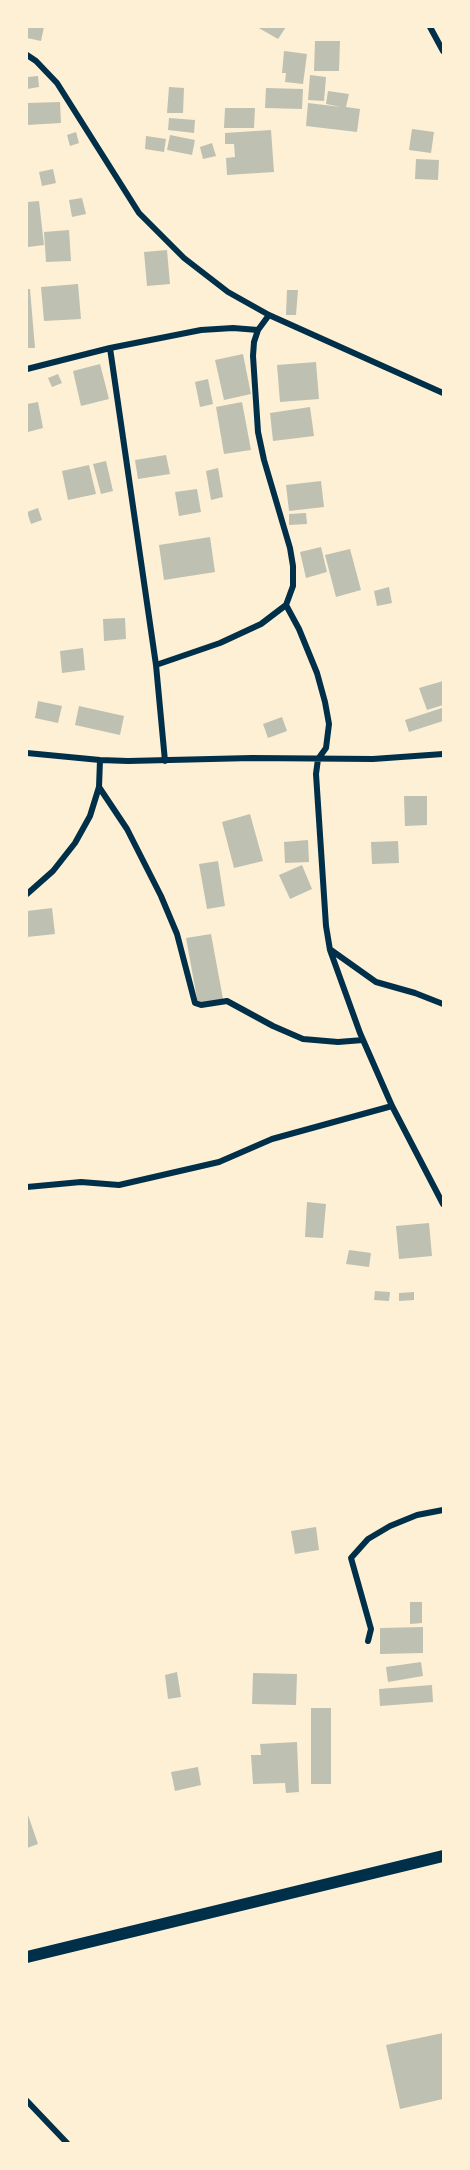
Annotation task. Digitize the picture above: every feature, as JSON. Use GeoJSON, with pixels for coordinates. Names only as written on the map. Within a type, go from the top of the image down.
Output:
{"type":"FeatureCollection","features":[{"type":"Feature","properties":{"kind":"main road"},"geometry":{"type":"LineString","coordinates":[[27,1957],[443,1856]]}},
{"type":"Feature","properties":{"kind":"street"},"geometry":{"type":"LineString","coordinates":[[430,27],[443,51]]}},
{"type":"Feature","properties":{"kind":"street"},"geometry":{"type":"LineString","coordinates":[[27,55],[57,83],[139,213],[184,258],[228,292],[269,315],[443,393]]}},
{"type":"Feature","properties":{"kind":"street"},"geometry":{"type":"LineString","coordinates":[[156,665],[220,644],[261,624],[286,605],[293,586],[293,566],[258,432],[254,342],[258,330],[269,315]]}},
{"type":"Feature","properties":{"kind":"street"},"geometry":{"type":"LineString","coordinates":[[27,369],[110,348],[201,330],[233,328],[258,330]]}},
{"type":"Feature","properties":{"kind":"street"},"geometry":{"type":"LineString","coordinates":[[110,348],[156,665],[165,761]]}},
{"type":"Feature","properties":{"kind":"street"},"geometry":{"type":"LineString","coordinates":[[286,605],[309,653],[325,702],[329,724],[326,748],[318,759],[316,788],[326,926],[330,950],[363,1040],[392,1106],[443,1204]]}},
{"type":"Feature","properties":{"kind":"street"},"geometry":{"type":"LineString","coordinates":[[27,753],[100,760],[165,761],[252,758],[373,759],[443,754]]}},
{"type":"Feature","properties":{"kind":"street"},"geometry":{"type":"LineString","coordinates":[[27,894],[53,871],[75,843],[90,816],[99,788],[100,760]]}},
{"type":"Feature","properties":{"kind":"street"},"geometry":{"type":"LineString","coordinates":[[99,788],[128,829],[161,897],[177,934],[195,1003],[201,1005],[227,1001],[303,1039],[338,1042],[363,1040]]}},
{"type":"Feature","properties":{"kind":"street"},"geometry":{"type":"LineString","coordinates":[[330,950],[376,982],[443,1004]]}},
{"type":"Feature","properties":{"kind":"street"},"geometry":{"type":"LineString","coordinates":[[27,1187],[81,1182],[119,1185],[219,1162],[281,1136],[392,1106]]}},
{"type":"Feature","properties":{"kind":"street"},"geometry":{"type":"LineString","coordinates":[[368,1641],[370,1629],[351,1558],[368,1539],[390,1526],[417,1515],[443,1510]]}},
{"type":"Feature","properties":{"kind":"street"},"geometry":{"type":"LineString","coordinates":[[27,2101],[67,2143]]}},
{"type":"Feature","properties":{"kind":"building"},"geometry":{"type":"Polygon","coordinates":[[[27,27],[44,27],[41,41],[27,38],[27,27]]]}},
{"type":"Feature","properties":{"kind":"building"},"geometry":{"type":"Polygon","coordinates":[[[257,27],[286,27],[278,39],[257,27]]]}},
{"type":"Feature","properties":{"kind":"building"},"geometry":{"type":"Polygon","coordinates":[[[315,41],[340,41],[339,71],[314,71],[315,41]]]}},
{"type":"Feature","properties":{"kind":"building"},"geometry":{"type":"Polygon","coordinates":[[[284,51],[307,54],[303,84],[285,82],[286,73],[282,73],[284,51]]]}},
{"type":"Feature","properties":{"kind":"building"},"geometry":{"type":"Polygon","coordinates":[[[310,75],[326,77],[324,101],[308,100],[310,75]]]}},
{"type":"Feature","properties":{"kind":"building"},"geometry":{"type":"Polygon","coordinates":[[[38,76],[39,87],[27,89],[27,77],[38,76]]]}},
{"type":"Feature","properties":{"kind":"building"},"geometry":{"type":"Polygon","coordinates":[[[169,87],[184,88],[183,113],[167,113],[169,87]]]}},
{"type":"Feature","properties":{"kind":"building"},"geometry":{"type":"Polygon","coordinates":[[[266,88],[303,89],[302,109],[265,108],[266,88]]]}},
{"type":"Feature","properties":{"kind":"building"},"geometry":{"type":"Polygon","coordinates":[[[328,91],[349,94],[346,107],[360,109],[357,132],[306,126],[308,103],[341,107],[326,104],[328,91]]]}},
{"type":"Feature","properties":{"kind":"building"},"geometry":{"type":"Polygon","coordinates":[[[60,102],[61,123],[27,125],[27,103],[60,102]]]}},
{"type":"Feature","properties":{"kind":"building"},"geometry":{"type":"Polygon","coordinates":[[[225,108],[255,108],[254,128],[224,128],[225,108]]]}},
{"type":"Feature","properties":{"kind":"building"},"geometry":{"type":"Polygon","coordinates":[[[169,118],[195,120],[194,133],[168,130],[169,118]]]}},
{"type":"Feature","properties":{"kind":"building"},"geometry":{"type":"Polygon","coordinates":[[[412,129],[434,132],[431,153],[409,150],[412,129]]]}},
{"type":"Feature","properties":{"kind":"building"},"geometry":{"type":"Polygon","coordinates":[[[271,130],[274,172],[227,175],[226,158],[235,157],[234,144],[225,144],[225,133],[271,130]]]}},
{"type":"Feature","properties":{"kind":"building"},"geometry":{"type":"Polygon","coordinates":[[[76,132],[79,143],[70,146],[67,135],[76,132]]]}},
{"type":"Feature","properties":{"kind":"building"},"geometry":{"type":"Polygon","coordinates":[[[170,135],[195,140],[192,155],[167,150],[170,135]]]}},
{"type":"Feature","properties":{"kind":"building"},"geometry":{"type":"Polygon","coordinates":[[[146,136],[166,139],[164,152],[145,149],[146,136]]]}},
{"type":"Feature","properties":{"kind":"building"},"geometry":{"type":"Polygon","coordinates":[[[212,143],[216,156],[203,159],[200,147],[212,143]]]}},
{"type":"Feature","properties":{"kind":"building"},"geometry":{"type":"Polygon","coordinates":[[[416,159],[439,160],[438,180],[415,179],[416,159]]]}},
{"type":"Feature","properties":{"kind":"building"},"geometry":{"type":"Polygon","coordinates":[[[53,169],[56,183],[42,186],[39,172],[53,169]]]}},
{"type":"Feature","properties":{"kind":"building"},"geometry":{"type":"Polygon","coordinates":[[[82,198],[86,214],[72,217],[69,200],[82,198]]]}},
{"type":"Feature","properties":{"kind":"building"},"geometry":{"type":"Polygon","coordinates":[[[39,201],[44,245],[28,247],[27,202],[39,201]]]}},
{"type":"Feature","properties":{"kind":"building"},"geometry":{"type":"Polygon","coordinates":[[[69,230],[71,261],[46,262],[44,232],[69,230]]]}},
{"type":"Feature","properties":{"kind":"building"},"geometry":{"type":"Polygon","coordinates":[[[167,250],[170,284],[147,286],[144,252],[167,250]]]}},
{"type":"Feature","properties":{"kind":"building"},"geometry":{"type":"Polygon","coordinates":[[[78,284],[81,319],[44,321],[41,287],[78,284]]]}},
{"type":"Feature","properties":{"kind":"building"},"geometry":{"type":"Polygon","coordinates":[[[27,289],[30,289],[35,348],[27,348],[27,289]]]}},
{"type":"Feature","properties":{"kind":"building"},"geometry":{"type":"Polygon","coordinates":[[[287,290],[298,290],[296,315],[286,315],[287,290]]]}},
{"type":"Feature","properties":{"kind":"building"},"geometry":{"type":"Polygon","coordinates":[[[243,354],[251,394],[224,400],[215,360],[243,354]]]}},
{"type":"Feature","properties":{"kind":"building"},"geometry":{"type":"Polygon","coordinates":[[[316,362],[319,399],[280,402],[277,365],[316,362]]]}},
{"type":"Feature","properties":{"kind":"building"},"geometry":{"type":"Polygon","coordinates":[[[100,364],[109,399],[81,406],[73,371],[100,364]]]}},
{"type":"Feature","properties":{"kind":"building"},"geometry":{"type":"Polygon","coordinates":[[[58,374],[62,383],[52,387],[48,378],[58,374]]]}},
{"type":"Feature","properties":{"kind":"building"},"geometry":{"type":"Polygon","coordinates":[[[208,379],[213,404],[200,407],[195,382],[208,379]]]}},
{"type":"Feature","properties":{"kind":"building"},"geometry":{"type":"Polygon","coordinates":[[[38,402],[43,428],[28,432],[27,404],[38,402]]]}},
{"type":"Feature","properties":{"kind":"building"},"geometry":{"type":"Polygon","coordinates":[[[242,402],[251,450],[224,454],[216,407],[242,402]]]}},
{"type":"Feature","properties":{"kind":"building"},"geometry":{"type":"Polygon","coordinates":[[[310,407],[314,436],[273,441],[270,413],[310,407]]]}},
{"type":"Feature","properties":{"kind":"building"},"geometry":{"type":"Polygon","coordinates":[[[166,455],[170,474],[138,479],[135,460],[166,455]]]}},
{"type":"Feature","properties":{"kind":"building"},"geometry":{"type":"Polygon","coordinates":[[[106,461],[113,491],[101,494],[93,464],[106,461]]]}},
{"type":"Feature","properties":{"kind":"building"},"geometry":{"type":"Polygon","coordinates":[[[89,465],[96,494],[68,500],[62,471],[89,465]]]}},
{"type":"Feature","properties":{"kind":"building"},"geometry":{"type":"Polygon","coordinates":[[[218,468],[223,497],[211,500],[206,471],[218,468]]]}},
{"type":"Feature","properties":{"kind":"building"},"geometry":{"type":"Polygon","coordinates":[[[321,481],[324,507],[289,511],[286,485],[321,481]]]}},
{"type":"Feature","properties":{"kind":"building"},"geometry":{"type":"Polygon","coordinates":[[[197,489],[201,512],[179,516],[175,492],[197,489]]]}},
{"type":"Feature","properties":{"kind":"building"},"geometry":{"type":"Polygon","coordinates":[[[38,508],[42,520],[31,524],[27,512],[38,508]]]}},
{"type":"Feature","properties":{"kind":"building"},"geometry":{"type":"Polygon","coordinates":[[[306,513],[307,524],[289,525],[289,514],[306,513]]]}},
{"type":"Feature","properties":{"kind":"building"},"geometry":{"type":"Polygon","coordinates":[[[210,537],[215,572],[164,580],[159,545],[210,537]]]}},
{"type":"Feature","properties":{"kind":"building"},"geometry":{"type":"Polygon","coordinates":[[[321,547],[327,572],[306,578],[300,552],[321,547]]]}},
{"type":"Feature","properties":{"kind":"building"},"geometry":{"type":"Polygon","coordinates":[[[350,549],[361,590],[336,597],[325,555],[350,549]]]}},
{"type":"Feature","properties":{"kind":"building"},"geometry":{"type":"Polygon","coordinates":[[[389,587],[392,603],[377,606],[374,591],[389,587]]]}},
{"type":"Feature","properties":{"kind":"building"},"geometry":{"type":"Polygon","coordinates":[[[125,618],[126,639],[104,641],[103,619],[125,618]]]}},
{"type":"Feature","properties":{"kind":"building"},"geometry":{"type":"Polygon","coordinates":[[[83,648],[85,670],[62,673],[60,651],[83,648]]]}},
{"type":"Feature","properties":{"kind":"building"},"geometry":{"type":"Polygon","coordinates":[[[443,681],[443,705],[427,710],[419,688],[443,681]]]}},
{"type":"Feature","properties":{"kind":"building"},"geometry":{"type":"Polygon","coordinates":[[[38,701],[62,706],[58,723],[35,718],[38,701]]]}},
{"type":"Feature","properties":{"kind":"building"},"geometry":{"type":"Polygon","coordinates":[[[79,706],[124,716],[120,735],[75,725],[79,706]]]}},
{"type":"Feature","properties":{"kind":"building"},"geometry":{"type":"Polygon","coordinates":[[[442,708],[443,721],[409,732],[405,720],[442,708]]]}},
{"type":"Feature","properties":{"kind":"building"},"geometry":{"type":"Polygon","coordinates":[[[282,717],[287,731],[268,738],[263,724],[282,717]]]}},
{"type":"Feature","properties":{"kind":"building"},"geometry":{"type":"Polygon","coordinates":[[[404,796],[427,796],[427,825],[405,826],[404,796]]]}},
{"type":"Feature","properties":{"kind":"building"},"geometry":{"type":"Polygon","coordinates":[[[250,814],[263,861],[234,868],[222,822],[250,814]]]}},
{"type":"Feature","properties":{"kind":"building"},"geometry":{"type":"Polygon","coordinates":[[[308,840],[309,862],[285,863],[284,842],[308,840]]]}},
{"type":"Feature","properties":{"kind":"building"},"geometry":{"type":"Polygon","coordinates":[[[398,841],[399,863],[372,864],[371,842],[398,841]]]}},
{"type":"Feature","properties":{"kind":"building"},"geometry":{"type":"Polygon","coordinates":[[[218,861],[225,906],[207,909],[199,864],[218,861]]]}},
{"type":"Feature","properties":{"kind":"building"},"geometry":{"type":"Polygon","coordinates":[[[302,865],[312,889],[290,899],[279,875],[302,865]]]}},
{"type":"Feature","properties":{"kind":"building"},"geometry":{"type":"Polygon","coordinates":[[[52,908],[55,934],[27,937],[27,911],[52,908]]]}},
{"type":"Feature","properties":{"kind":"building"},"geometry":{"type":"Polygon","coordinates":[[[211,934],[223,999],[198,1004],[186,938],[211,934]]]}},
{"type":"Feature","properties":{"kind":"building"},"geometry":{"type":"Polygon","coordinates":[[[307,1202],[326,1204],[323,1238],[305,1237],[307,1202]]]}},
{"type":"Feature","properties":{"kind":"building"},"geometry":{"type":"Polygon","coordinates":[[[429,1223],[432,1256],[399,1259],[396,1226],[429,1223]]]}},
{"type":"Feature","properties":{"kind":"building"},"geometry":{"type":"Polygon","coordinates":[[[349,1250],[371,1253],[369,1267],[346,1264],[349,1250]]]}},
{"type":"Feature","properties":{"kind":"building"},"geometry":{"type":"Polygon","coordinates":[[[375,1291],[390,1292],[389,1301],[374,1300],[375,1291]]]}},
{"type":"Feature","properties":{"kind":"building"},"geometry":{"type":"Polygon","coordinates":[[[414,1292],[414,1300],[399,1301],[399,1293],[414,1292]]]}},
{"type":"Feature","properties":{"kind":"building"},"geometry":{"type":"Polygon","coordinates":[[[316,1527],[319,1550],[295,1554],[291,1531],[316,1527]]]}},
{"type":"Feature","properties":{"kind":"building"},"geometry":{"type":"Polygon","coordinates":[[[410,1602],[422,1602],[422,1623],[410,1624],[410,1602]]]}},
{"type":"Feature","properties":{"kind":"building"},"geometry":{"type":"Polygon","coordinates":[[[423,1627],[423,1653],[380,1654],[380,1628],[423,1627]]]}},
{"type":"Feature","properties":{"kind":"building"},"geometry":{"type":"Polygon","coordinates":[[[421,1662],[423,1676],[388,1682],[386,1667],[421,1662]]]}},
{"type":"Feature","properties":{"kind":"building"},"geometry":{"type":"Polygon","coordinates":[[[177,1672],[181,1697],[168,1699],[165,1675],[177,1672]]]}},
{"type":"Feature","properties":{"kind":"building"},"geometry":{"type":"Polygon","coordinates":[[[253,1673],[297,1674],[296,1705],[252,1704],[253,1673]]]}},
{"type":"Feature","properties":{"kind":"building"},"geometry":{"type":"Polygon","coordinates":[[[432,1685],[433,1702],[380,1706],[379,1689],[432,1685]]]}},
{"type":"Feature","properties":{"kind":"building"},"geometry":{"type":"Polygon","coordinates":[[[311,1708],[331,1708],[331,1784],[311,1784],[311,1708]]]}},
{"type":"Feature","properties":{"kind":"building"},"geometry":{"type":"Polygon","coordinates":[[[297,1742],[299,1792],[286,1793],[285,1783],[253,1784],[251,1755],[261,1755],[260,1744],[297,1742]]]}},
{"type":"Feature","properties":{"kind":"building"},"geometry":{"type":"Polygon","coordinates":[[[198,1767],[201,1785],[175,1791],[171,1772],[198,1767]]]}},
{"type":"Feature","properties":{"kind":"building"},"geometry":{"type":"Polygon","coordinates":[[[27,1812],[38,1844],[27,1848],[27,1812]]]}},
{"type":"Feature","properties":{"kind":"building"},"geometry":{"type":"Polygon","coordinates":[[[443,2033],[443,2099],[400,2109],[386,2045],[443,2033]]]}}]}
